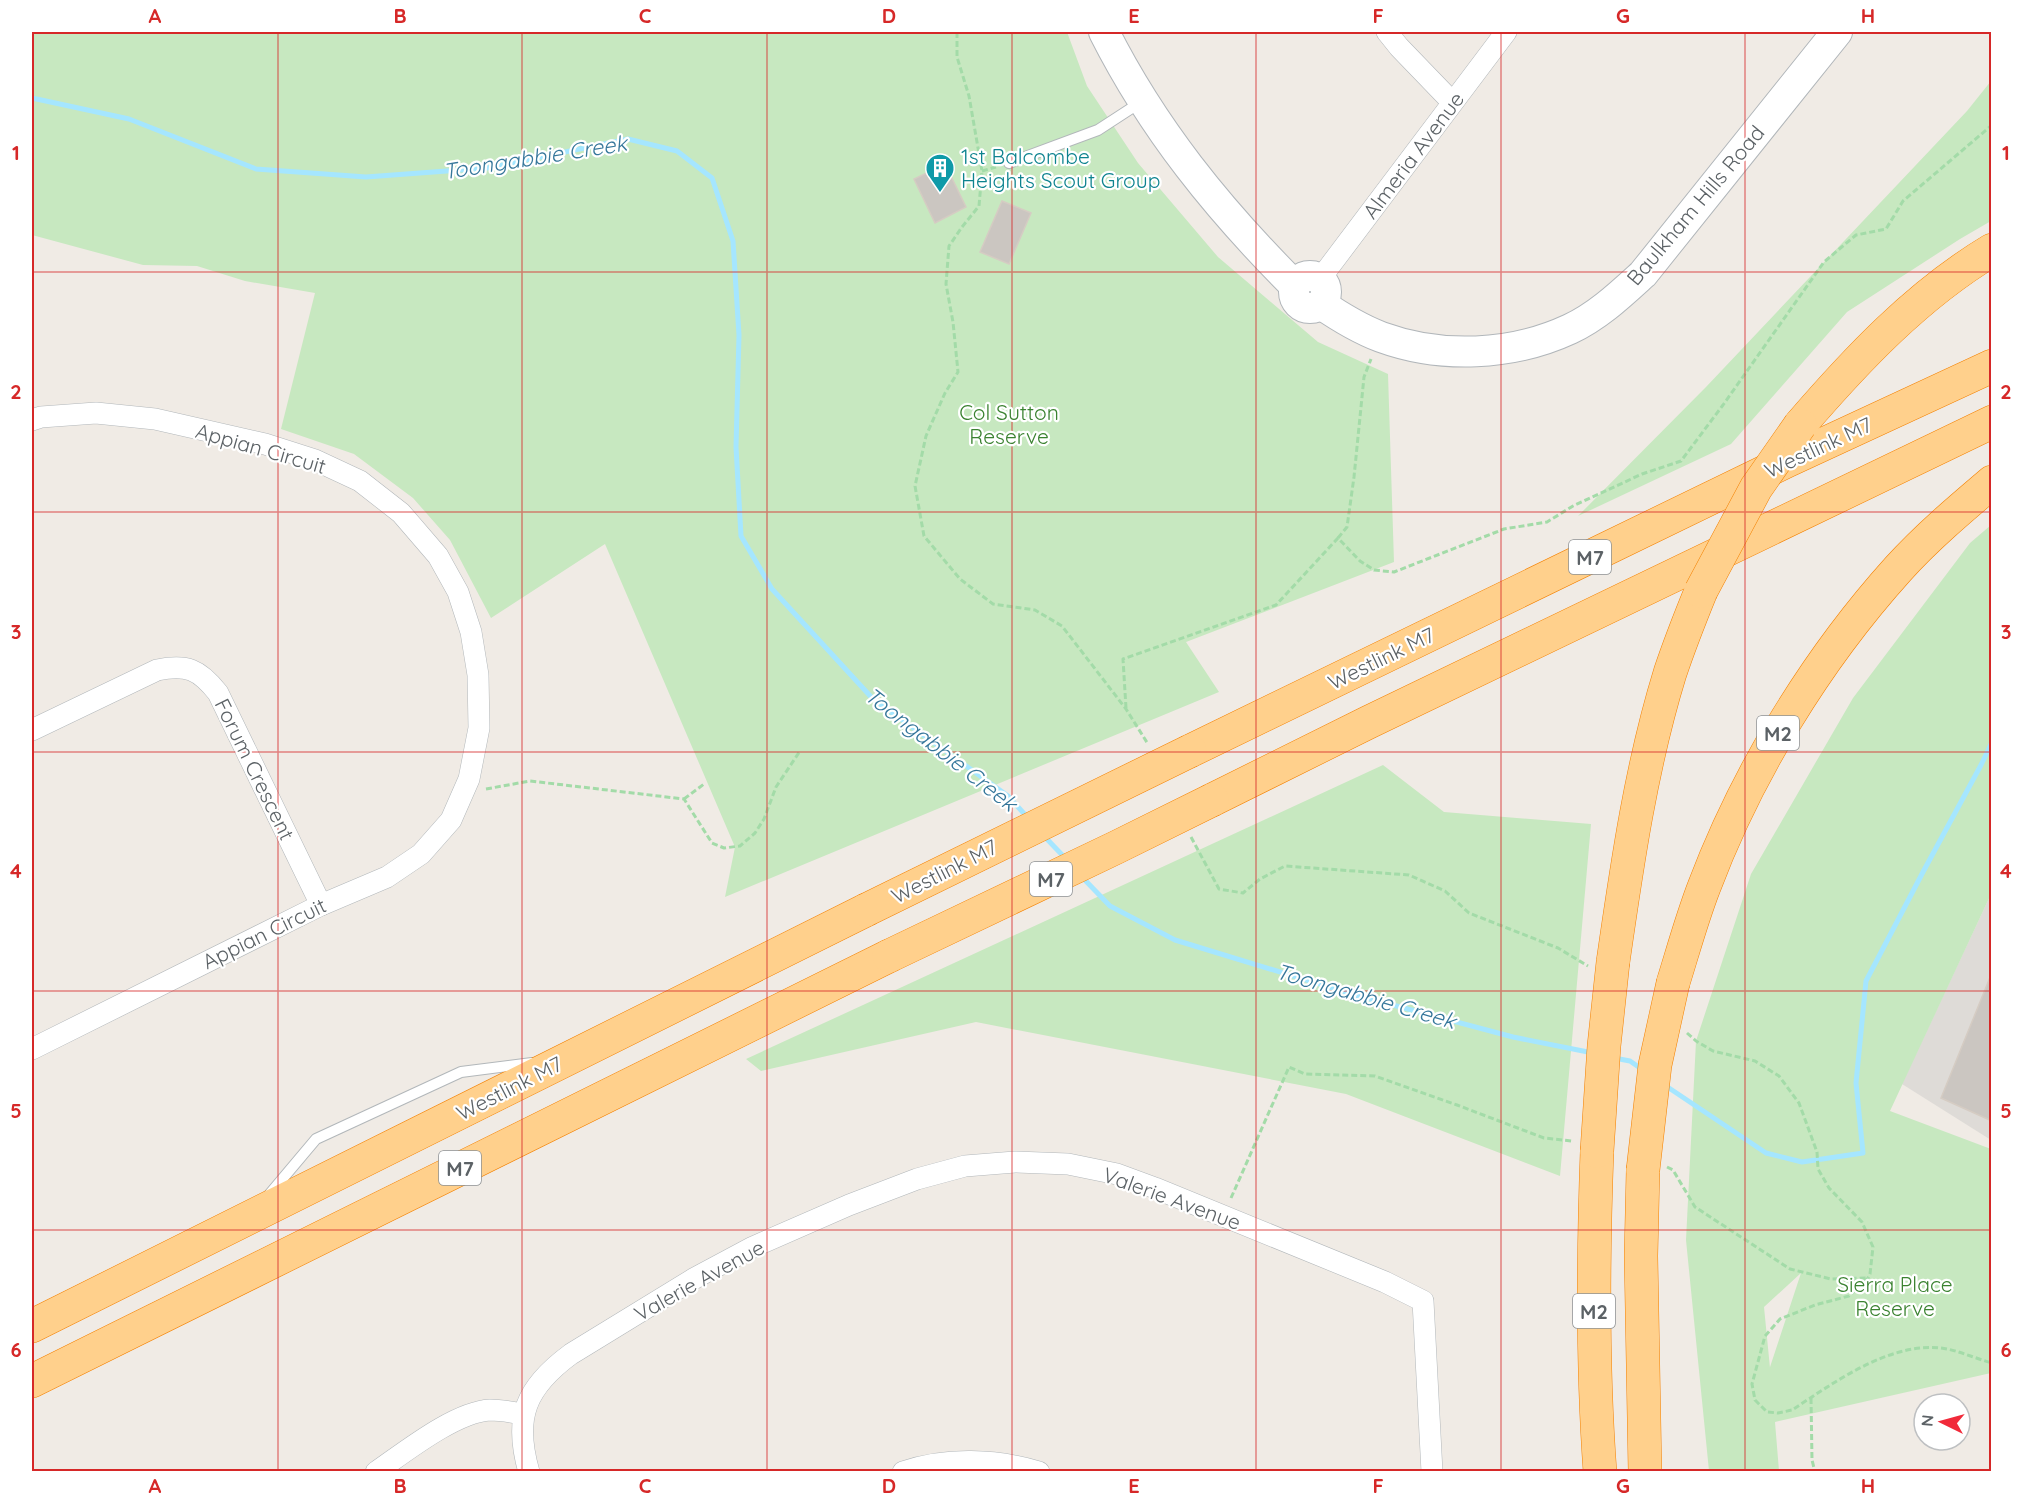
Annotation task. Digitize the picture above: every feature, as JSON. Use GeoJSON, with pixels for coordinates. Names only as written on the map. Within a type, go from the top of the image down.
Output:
{"type":"FeatureCollection","features":[{"type":"Feature","properties":{"kind":"highway","name":"M2"},"geometry":{"type":"LineString","coordinates":[[1600,1472],[1595,1404],[1593,1264],[1586,1146],[1604,1046],[1606,967],[1651,747],[1670,673],[1701,591],[1756,488],[1800,426],[1839,379],[1879,338],[1949,280],[1992,250]]}},
{"type":"Feature","properties":{"kind":"highway","name":"Westlink M7"},"geometry":{"type":"LineString","coordinates":[[32,1326],[972,857],[1787,461],[1992,366]]}},
{"type":"Feature","properties":{"kind":"highway","name":"M7"},"geometry":{"type":"LineString","coordinates":[[32,1381],[889,956],[1115,849],[1369,722],[1992,422]]}},
{"type":"Feature","properties":{"kind":"highway","name":"M2"},"geometry":{"type":"LineString","coordinates":[[1645,1472],[1641,1256],[1651,1167],[1655,1065],[1673,983],[1704,888],[1733,818],[1774,741],[1830,654],[1898,569],[1946,521],[1992,482]]}},
{"type":"Feature","properties":{"kind":"street","name":"Baulkham Hills Road"},"geometry":{"type":"LineString","coordinates":[[1104,32],[1143,101],[1176,151],[1252,244],[1358,327],[1381,337],[1430,350],[1451,352],[1500,349],[1546,338],[1571,329],[1616,298],[1643,274],[1837,32]]}},
{"type":"Feature","properties":{"kind":"street"},"geometry":{"type":"LineString","coordinates":[[1387,32],[1452,102]]}},
{"type":"Feature","properties":{"kind":"street","name":"Almeria Avenue"},"geometry":{"type":"LineString","coordinates":[[1312,289],[1506,32]]}},
{"type":"Feature","properties":{"kind":"street","name":"Appian Circuit"},"geometry":{"type":"LineString","coordinates":[[32,420],[41,417],[96,413],[156,420],[265,444],[315,460],[360,481],[401,513],[438,556],[458,592],[471,633],[478,675],[479,728],[475,787],[451,820],[421,854],[387,877],[321,905],[32,1049]]}},
{"type":"Feature","properties":{"kind":"street","name":"Forum Crescent"},"geometry":{"type":"LineString","coordinates":[[32,730],[157,670],[174,666],[193,670],[207,680],[218,693],[321,905]]}},
{"type":"Feature","properties":{"kind":"street","name":"Valerie Avenue"},"geometry":{"type":"LineString","coordinates":[[523,1414],[535,1388],[552,1368],[571,1354],[695,1278],[753,1248],[849,1204],[917,1179],[965,1166],[1015,1162],[1068,1164],[1117,1174],[1385,1282],[1424,1301],[1432,1472]]}},
{"type":"Feature","properties":{"kind":"street"},"geometry":{"type":"LineString","coordinates":[[376,1472],[452,1423],[470,1414],[490,1410],[523,1414],[522,1439],[529,1472]]}},
{"type":"Feature","properties":{"kind":"street"},"geometry":{"type":"LineString","coordinates":[[903,1472],[915,1467],[953,1462],[992,1462],[1039,1472]]}},
{"type":"Feature","properties":{"kind":"lane"},"geometry":{"type":"LineString","coordinates":[[1009,163],[1098,130],[1143,101]]}},
{"type":"Feature","properties":{"kind":"path"},"geometry":{"type":"LineString","coordinates":[[957,32],[957,57],[969,96],[982,171],[979,206],[949,246],[946,284],[953,322],[958,372],[945,393],[926,436],[915,486],[924,536],[960,579],[993,604],[1035,610],[1062,626],[1126,710],[1152,753]]}},
{"type":"Feature","properties":{"kind":"path"},"geometry":{"type":"LineString","coordinates":[[1338,538],[1360,561],[1374,570],[1394,572],[1504,529],[1547,522],[1573,506],[1642,474],[1681,460],[1730,396],[1824,262],[1856,235],[1886,229],[1903,201],[1992,125]]}},
{"type":"Feature","properties":{"kind":"path"},"geometry":{"type":"LineString","coordinates":[[1126,710],[1123,659],[1276,604],[1347,526],[1364,377],[1381,337]]}},
{"type":"Feature","properties":{"kind":"path"},"geometry":{"type":"LineString","coordinates":[[684,799],[712,843],[724,848],[740,846],[755,833],[764,819],[776,787],[800,751]]}},
{"type":"Feature","properties":{"kind":"path"},"geometry":{"type":"LineString","coordinates":[[475,787],[530,781],[684,799],[704,784]]}},
{"type":"Feature","properties":{"kind":"path"},"geometry":{"type":"LineString","coordinates":[[1189,832],[1219,889],[1243,893],[1260,879],[1285,866],[1325,867],[1408,875],[1445,891],[1469,913],[1606,967]]}},
{"type":"Feature","properties":{"kind":"path"},"geometry":{"type":"LineString","coordinates":[[1679,1026],[1696,1041],[1713,1051],[1755,1060],[1779,1076],[1799,1102],[1817,1152],[1818,1169],[1829,1188],[1862,1222],[1873,1247],[1870,1274],[1849,1296],[1815,1305],[1780,1320],[1765,1336],[1752,1384],[1755,1400],[1767,1412],[1778,1413],[1792,1410],[1869,1363],[1921,1348],[1947,1349],[1992,1363]]}},
{"type":"Feature","properties":{"kind":"path"},"geometry":{"type":"LineString","coordinates":[[1224,1216],[1289,1067],[1305,1074],[1375,1076],[1457,1104],[1544,1138],[1586,1146]]}},
{"type":"Feature","properties":{"kind":"path"},"geometry":{"type":"LineString","coordinates":[[1651,1167],[1673,1170],[1695,1207],[1790,1269],[1831,1279],[1868,1278]]}},
{"type":"Feature","properties":{"kind":"path"},"geometry":{"type":"LineString","coordinates":[[1811,1398],[1812,1460],[1815,1472]]}},
{"type":"Feature","properties":{"kind":"shaded area"},"geometry":{"type":"Polygon","coordinates":[[[1991,894],[1991,1140],[1902,1084],[1991,894]]]}},
{"type":"Feature","properties":{"kind":"green space","name":"Col Sutton Reserve"},"geometry":{"type":"Polygon","coordinates":[[[32,32],[1067,32],[1087,86],[1138,163],[1218,257],[1318,342],[1388,374],[1394,562],[1186,642],[1219,692],[725,897],[735,847],[605,544],[491,618],[450,540],[413,498],[354,454],[281,429],[315,293],[245,281],[197,266],[143,265],[32,235],[32,32]]]}},
{"type":"Feature","properties":{"kind":"green space"},"geometry":{"type":"Polygon","coordinates":[[[1991,81],[1991,221],[1847,312],[1731,444],[1578,516],[1706,387],[1967,111],[1991,81]]]}},
{"type":"Feature","properties":{"kind":"green space","name":"Sierra Place Reserve"},"geometry":{"type":"Polygon","coordinates":[[[1991,525],[1991,894],[1890,1111],[1991,1149],[1991,1373],[1775,1422],[1779,1471],[1709,1471],[1686,1240],[1696,1041],[1751,874],[1853,698],[1970,543],[1991,525]],[[1801,1273],[1764,1307],[1770,1368],[1801,1273]]]}},
{"type":"Feature","properties":{"kind":"green space"},"geometry":{"type":"Polygon","coordinates":[[[1383,765],[1444,812],[1591,824],[1560,1176],[1346,1094],[976,1022],[761,1071],[746,1059],[1383,765]]]}},
{"type":"Feature","properties":{"kind":"building","name":"1st Balcombe Heights Scout Group"},"geometry":{"type":"Polygon","coordinates":[[[945,164],[966,207],[935,223],[914,179],[945,164]]]}},
{"type":"Feature","properties":{"kind":"building"},"geometry":{"type":"Polygon","coordinates":[[[1002,201],[1031,213],[1009,264],[980,252],[1002,201]]]}},
{"type":"Feature","properties":{"kind":"building"},"geometry":{"type":"Polygon","coordinates":[[[1992,975],[1992,1121],[1941,1098],[1992,975]]]}},
{"type":"Feature","properties":{"kind":"waterway","name":"Toongabbie Creek"},"geometry":{"type":"LineString","coordinates":[[32,98],[129,119],[256,169],[366,177],[487,168],[628,139],[677,151],[712,178],[733,241],[739,335],[736,447],[741,536],[772,589],[873,699],[1008,796],[1028,818]]}},
{"type":"Feature","properties":{"kind":"waterway"},"geometry":{"type":"LineString","coordinates":[[1663,1084],[1766,1153],[1802,1162],[1863,1153],[1856,1083],[1866,981],[1992,742]]}},
{"type":"Feature","properties":{"kind":"waterway","name":"Toongabbie Creek"},"geometry":{"type":"LineString","coordinates":[[1044,836],[1067,860]]}},
{"type":"Feature","properties":{"kind":"waterway","name":"Toongabbie Creek"},"geometry":{"type":"LineString","coordinates":[[1081,876],[1110,906],[1175,940],[1359,996],[1513,1037],[1593,1053]]}},
{"type":"Feature","properties":{"kind":"waterway","name":"Toongabbie Creek"},"geometry":{"type":"LineString","coordinates":[[1614,1058],[1630,1061],[1643,1070]]}},
{"type":"Feature","properties":{"kind":"place","name":"1st Balcombe Heights Scout Group"},"geometry":{"type":"Point","coordinates":[940,194]}}]}
